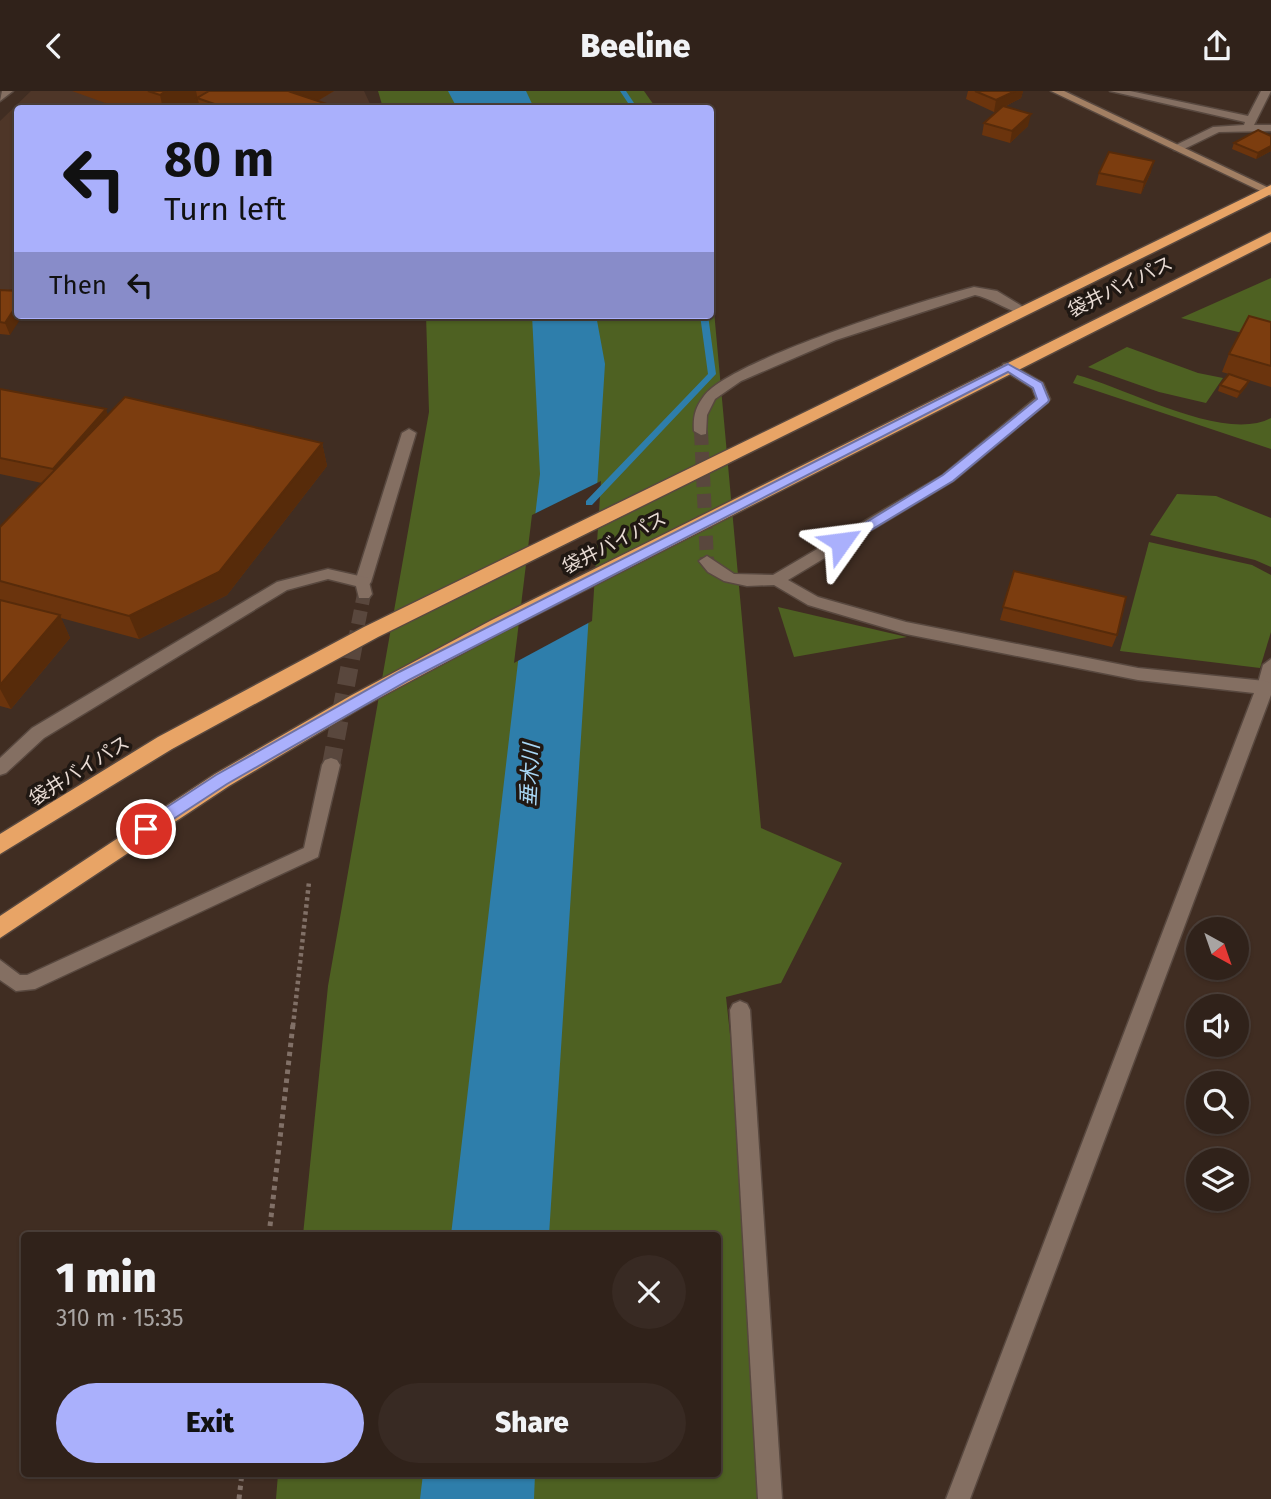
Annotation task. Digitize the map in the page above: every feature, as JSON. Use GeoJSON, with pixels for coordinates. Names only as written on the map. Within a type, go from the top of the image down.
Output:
{"type":"FeatureCollection","features":[{"type":"Feature","properties":{"kind":"highway","name":"袋井バイパス"},"geometry":{"type":"LineString","coordinates":[[0,845],[165,743],[371,632],[1270,191]]}},
{"type":"Feature","properties":{"kind":"highway","name":"袋井バイパス"},"geometry":{"type":"LineString","coordinates":[[0,928],[222,780],[358,701],[498,626],[1271,236]]}},
{"type":"Feature","properties":{"kind":"street"},"geometry":{"type":"LineString","coordinates":[[0,98],[8,91]]}},
{"type":"Feature","properties":{"kind":"street"},"geometry":{"type":"LineString","coordinates":[[1056,91],[1270,191]]}},
{"type":"Feature","properties":{"kind":"street"},"geometry":{"type":"LineString","coordinates":[[1115,91],[1271,128]]}},
{"type":"Feature","properties":{"kind":"street"},"geometry":{"type":"LineString","coordinates":[[1250,123],[1266,91]]}},
{"type":"Feature","properties":{"kind":"street"},"geometry":{"type":"LineString","coordinates":[[1178,148],[1217,129],[1250,123]]}},
{"type":"Feature","properties":{"kind":"street"},"geometry":{"type":"LineString","coordinates":[[701,431],[701,415],[710,397],[727,384],[831,338],[974,291],[993,294],[1024,311]]}},
{"type":"Feature","properties":{"kind":"street"},"geometry":{"type":"LineString","coordinates":[[707,561],[716,573],[746,582],[776,580],[948,478],[1043,400],[1038,386],[1008,367]]}},
{"type":"Feature","properties":{"kind":"street"},"geometry":{"type":"LineString","coordinates":[[0,768],[38,733],[282,586],[328,574],[364,588],[409,433]]}},
{"type":"Feature","properties":{"kind":"street"},"geometry":{"type":"LineString","coordinates":[[776,580],[813,601],[906,628],[1138,674],[1268,688]]}},
{"type":"Feature","properties":{"kind":"street"},"geometry":{"type":"LineString","coordinates":[[958,1499],[1268,688],[1271,665]]}},
{"type":"Feature","properties":{"kind":"street"},"geometry":{"type":"LineString","coordinates":[[0,968],[16,983],[29,983],[312,852],[331,765]]}},
{"type":"Feature","properties":{"kind":"street"},"geometry":{"type":"LineString","coordinates":[[740,1010],[770,1499]]}},
{"type":"Feature","properties":{"kind":"path"},"geometry":{"type":"LineString","coordinates":[[269,1232],[312,852]]}},
{"type":"Feature","properties":{"kind":"path"},"geometry":{"type":"LineString","coordinates":[[239,1499],[242,1477]]}},
{"type":"Feature","properties":{"kind":"shaded area"},"geometry":{"type":"Polygon","coordinates":[[[31,91],[364,91],[371,105],[17,105],[31,91]]]}},
{"type":"Feature","properties":{"kind":"shaded area"},"geometry":{"type":"Polygon","coordinates":[[[14,107],[14,289],[0,292],[0,121],[14,107]]]}},
{"type":"Feature","properties":{"kind":"green space"},"geometry":{"type":"Polygon","coordinates":[[[378,91],[644,91],[654,105],[382,105],[378,91]]]}},
{"type":"Feature","properties":{"kind":"green space"},"geometry":{"type":"Polygon","coordinates":[[[1271,278],[1271,340],[1181,318],[1271,278]]]}},
{"type":"Feature","properties":{"kind":"green space"},"geometry":{"type":"Polygon","coordinates":[[[714,311],[761,828],[842,863],[781,983],[726,997],[759,1305],[768,1499],[276,1499],[278,1477],[721,1477],[721,1232],[303,1232],[328,986],[429,412],[426,319],[714,319],[714,311]]]}},
{"type":"Feature","properties":{"kind":"green space"},"geometry":{"type":"Polygon","coordinates":[[[1127,347],[1198,373],[1223,378],[1206,403],[1159,392],[1088,367],[1127,347]]]}},
{"type":"Feature","properties":{"kind":"green space"},"geometry":{"type":"Polygon","coordinates":[[[1077,375],[1202,419],[1228,424],[1251,424],[1271,418],[1271,449],[1073,383],[1077,375]]]}},
{"type":"Feature","properties":{"kind":"green space"},"geometry":{"type":"Polygon","coordinates":[[[1177,494],[1216,496],[1271,518],[1271,567],[1255,560],[1150,535],[1177,494]]]}},
{"type":"Feature","properties":{"kind":"green space"},"geometry":{"type":"Polygon","coordinates":[[[1149,542],[1252,565],[1271,575],[1271,632],[1260,668],[1120,651],[1149,542]]]}},
{"type":"Feature","properties":{"kind":"green space"},"geometry":{"type":"Polygon","coordinates":[[[778,607],[907,637],[794,657],[778,607]]]}},
{"type":"Feature","properties":{"kind":"water"},"geometry":{"type":"Polygon","coordinates":[[[448,91],[526,91],[533,105],[455,105],[448,91]]]}},
{"type":"Feature","properties":{"kind":"water","name":"垂木川"},"geometry":{"type":"Polygon","coordinates":[[[532,319],[597,319],[605,364],[549,1232],[451,1232],[540,474],[532,319]]]}},
{"type":"Feature","properties":{"kind":"water"},"geometry":{"type":"Polygon","coordinates":[[[423,1477],[535,1477],[534,1499],[420,1499],[423,1477]]]}},
{"type":"Feature","properties":{"kind":"pier"},"geometry":{"type":"Polygon","coordinates":[[[601,481],[592,621],[514,663],[532,515],[601,481]]]}},
{"type":"Feature","properties":{"kind":"building"},"geometry":{"type":"Polygon","coordinates":[[[148,91],[166,91],[160,95],[148,91]]]}},
{"type":"Feature","properties":{"kind":"building"},"geometry":{"type":"Polygon","coordinates":[[[209,91],[293,91],[291,92],[327,104],[217,105],[197,98],[209,91]]]}},
{"type":"Feature","properties":{"kind":"building"},"geometry":{"type":"Polygon","coordinates":[[[975,91],[1015,91],[996,100],[975,91]]]}},
{"type":"Feature","properties":{"kind":"building"},"geometry":{"type":"Polygon","coordinates":[[[1003,106],[1031,114],[1012,131],[984,123],[1003,106]]]}},
{"type":"Feature","properties":{"kind":"building"},"geometry":{"type":"Polygon","coordinates":[[[1258,130],[1271,136],[1271,146],[1258,153],[1234,143],[1258,130]]]}},
{"type":"Feature","properties":{"kind":"building"},"geometry":{"type":"Polygon","coordinates":[[[1109,152],[1154,161],[1144,182],[1099,173],[1109,152]]]}},
{"type":"Feature","properties":{"kind":"building"},"geometry":{"type":"Polygon","coordinates":[[[0,290],[14,291],[14,309],[5,323],[0,322],[0,290]]]}},
{"type":"Feature","properties":{"kind":"building"},"geometry":{"type":"Polygon","coordinates":[[[1249,316],[1271,322],[1271,366],[1229,354],[1249,316]]]}},
{"type":"Feature","properties":{"kind":"building"},"geometry":{"type":"Polygon","coordinates":[[[1229,374],[1249,381],[1240,392],[1220,385],[1229,374]]]}},
{"type":"Feature","properties":{"kind":"building"},"geometry":{"type":"Polygon","coordinates":[[[0,389],[106,409],[53,469],[0,458],[0,389]]]}},
{"type":"Feature","properties":{"kind":"building"},"geometry":{"type":"Polygon","coordinates":[[[125,397],[322,443],[219,572],[129,616],[0,581],[0,527],[125,397]]]}},
{"type":"Feature","properties":{"kind":"building"},"geometry":{"type":"Polygon","coordinates":[[[1014,571],[1126,597],[1117,635],[1003,607],[1014,571]]]}},
{"type":"Feature","properties":{"kind":"building"},"geometry":{"type":"Polygon","coordinates":[[[0,600],[60,615],[0,685],[0,600]]]}},
{"type":"Feature","properties":{"kind":"waterway"},"geometry":{"type":"LineString","coordinates":[[623,91],[632,105]]}},
{"type":"Feature","properties":{"kind":"waterway"},"geometry":{"type":"LineString","coordinates":[[589,503],[712,374],[705,319]]}},
{"type":"Feature","properties":{"kind":"tunnel"},"geometry":{"type":"LineString","coordinates":[[701,431],[707,561]]}},
{"type":"Feature","properties":{"kind":"tunnel"},"geometry":{"type":"LineString","coordinates":[[354,645],[364,594]]}},
{"type":"Feature","properties":{"kind":"tunnel"},"geometry":{"type":"LineString","coordinates":[[331,765],[354,643]]}},
{"type":"Feature","properties":{"kind":"route"},"geometry":{"type":"LineString","coordinates":[[146,829],[222,780],[404,676],[1008,367],[1038,386],[1043,400],[948,478],[841,542]]}}]}
